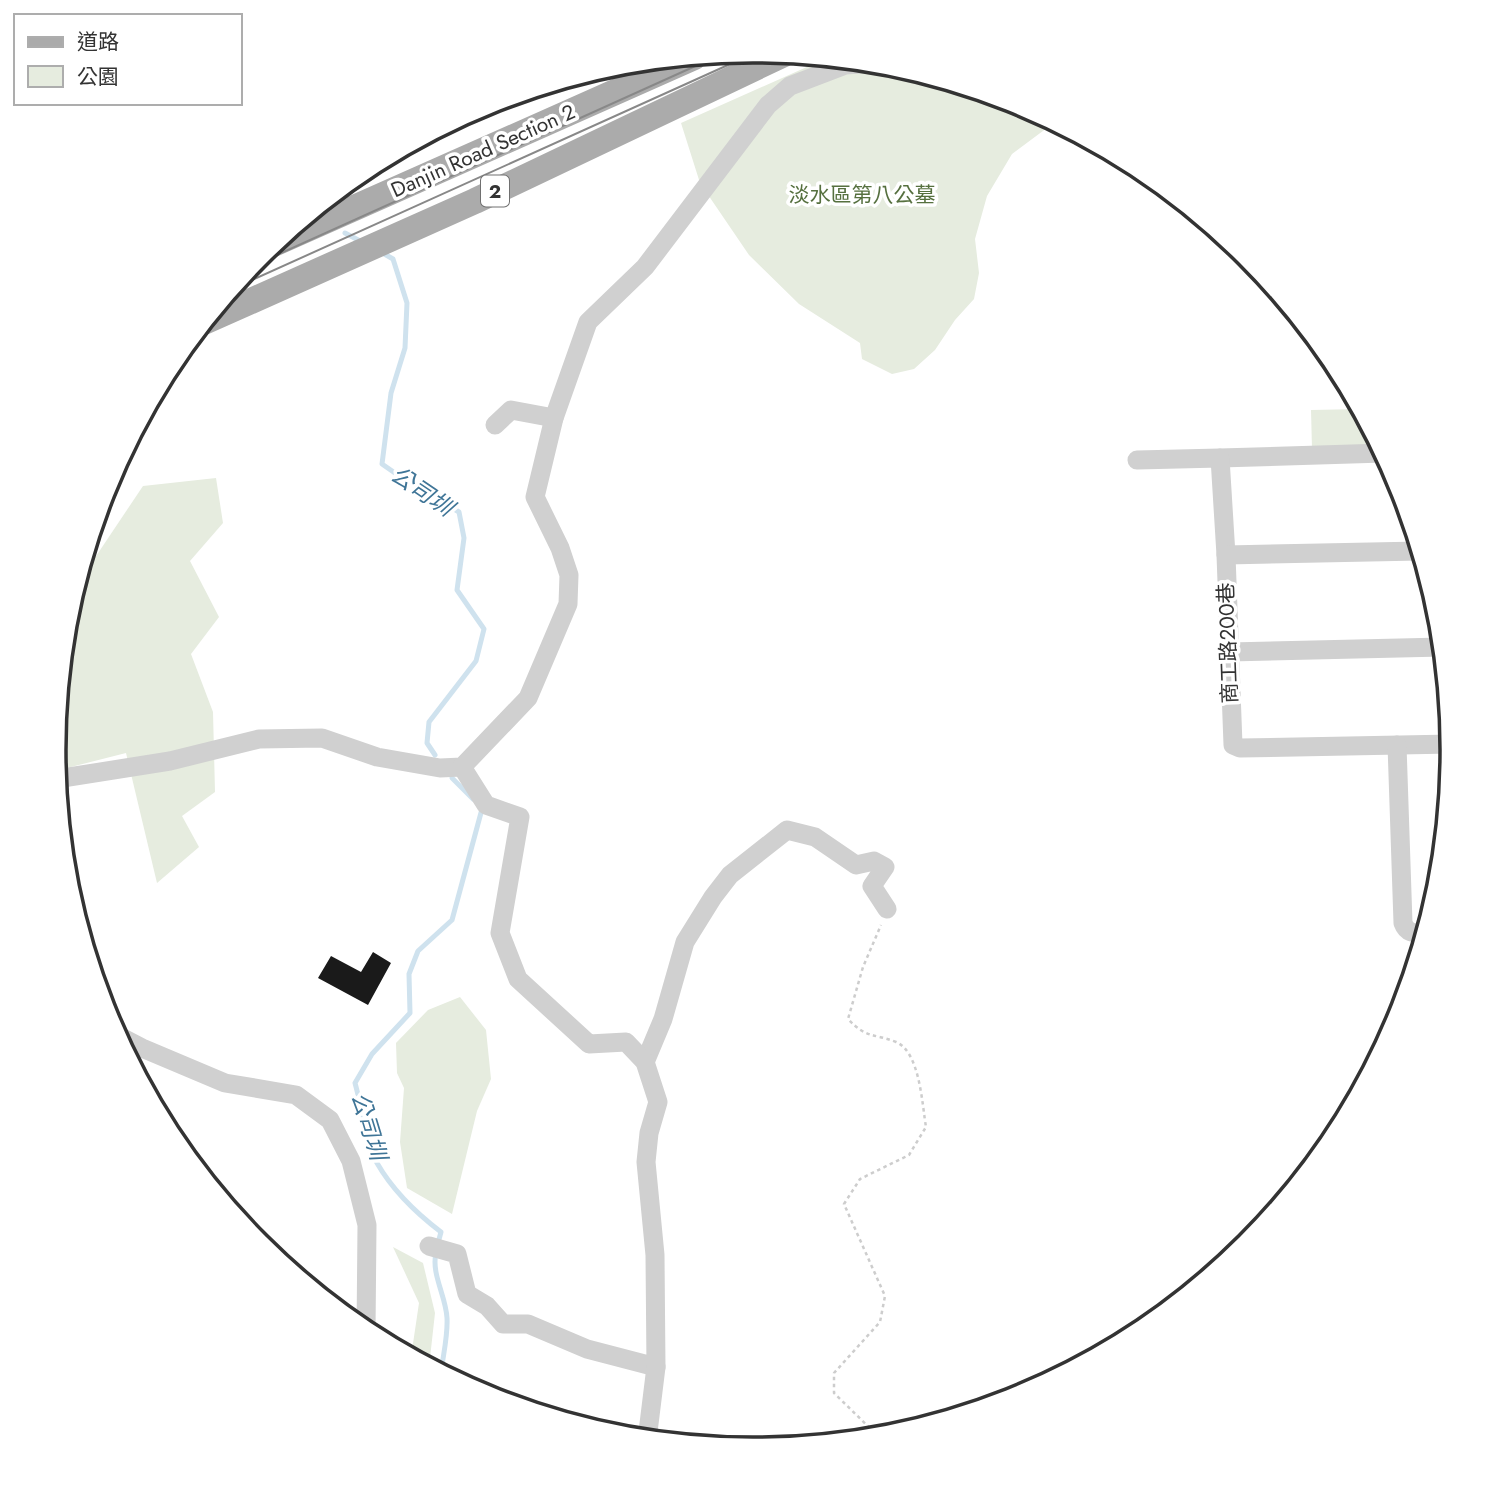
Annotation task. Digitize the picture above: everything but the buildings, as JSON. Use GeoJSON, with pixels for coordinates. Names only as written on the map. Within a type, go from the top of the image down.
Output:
{"type":"FeatureCollection","features":[{"type":"Feature","properties":{"kind":"main road","name":"Danjin Road Section 2"},"geometry":{"type":"LineString","coordinates":[[223,314],[475,201],[765,63]]}},
{"type":"Feature","properties":{"kind":"main road","name":"Danjin Road Section 2"},"geometry":{"type":"LineString","coordinates":[[305,230],[668,68]]}},
{"type":"Feature","properties":{"kind":"street"},"geometry":{"type":"LineString","coordinates":[[67,777],[170,761],[258,739],[322,738],[377,757],[440,768],[462,767],[528,698],[568,604],[569,575],[560,548],[535,497],[554,418],[587,322],[645,267],[768,106],[790,86],[836,68]]}},
{"type":"Feature","properties":{"kind":"street"},"geometry":{"type":"LineString","coordinates":[[495,425],[511,410],[554,418]]}},
{"type":"Feature","properties":{"kind":"street"},"geometry":{"type":"LineString","coordinates":[[1137,460],[1373,453]]}},
{"type":"Feature","properties":{"kind":"street","name":"商工路200巷"},"geometry":{"type":"LineString","coordinates":[[1220,458],[1226,555],[1231,742],[1236,747],[1440,744]]}},
{"type":"Feature","properties":{"kind":"street"},"geometry":{"type":"LineString","coordinates":[[1226,555],[1410,551]]}},
{"type":"Feature","properties":{"kind":"street"},"geometry":{"type":"LineString","coordinates":[[1229,652],[1433,647]]}},
{"type":"Feature","properties":{"kind":"street"},"geometry":{"type":"LineString","coordinates":[[1397,745],[1403,923],[1405,929],[1416,932]]}},
{"type":"Feature","properties":{"kind":"street"},"geometry":{"type":"LineString","coordinates":[[462,767],[486,805],[520,817],[500,933],[517,979],[589,1044],[626,1042],[645,1062],[658,1102],[649,1133],[646,1162],[655,1255],[656,1367],[648,1430]]}},
{"type":"Feature","properties":{"kind":"street"},"geometry":{"type":"LineString","coordinates":[[645,1062],[663,1019],[685,942],[730,875],[787,830],[815,838],[856,865],[874,861],[885,867],[872,886],[887,909]]}},
{"type":"Feature","properties":{"kind":"street"},"geometry":{"type":"LineString","coordinates":[[130,1042],[225,1083],[296,1095],[330,1120],[351,1161],[367,1225],[366,1319]]}},
{"type":"Feature","properties":{"kind":"street"},"geometry":{"type":"LineString","coordinates":[[438,1249],[457,1254],[467,1294],[487,1306],[503,1324],[528,1324],[587,1349],[656,1367]]}},
{"type":"Feature","properties":{"kind":"path"},"geometry":{"type":"LineString","coordinates":[[870,1428],[834,1393],[835,1373],[880,1322],[885,1296],[844,1204],[860,1179],[909,1155],[926,1127],[913,1059],[899,1043],[861,1033],[848,1019],[863,967],[887,909]]}},
{"type":"Feature","properties":{"kind":"green space","name":"淡水區第八公墓"},"geometry":{"type":"Polygon","coordinates":[[[810,65],[831,68],[792,91],[849,70],[931,86],[974,99],[1046,129],[1012,154],[987,196],[975,239],[979,273],[974,299],[955,320],[935,350],[914,369],[892,374],[862,359],[860,343],[799,304],[749,255],[700,183],[681,123],[810,65]]]}},
{"type":"Feature","properties":{"kind":"green space"},"geometry":{"type":"Polygon","coordinates":[[[1349,409],[1370,447],[1312,449],[1311,410],[1349,409]]]}},
{"type":"Feature","properties":{"kind":"green space"},"geometry":{"type":"Polygon","coordinates":[[[216,478],[223,523],[190,561],[219,617],[191,654],[213,712],[215,792],[182,816],[199,847],[157,883],[126,753],[66,768],[71,661],[89,573],[93,561],[143,486],[216,478]]]}},
{"type":"Feature","properties":{"kind":"green space"},"geometry":{"type":"Polygon","coordinates":[[[460,997],[486,1030],[491,1079],[477,1111],[452,1214],[407,1188],[400,1142],[404,1088],[397,1073],[396,1043],[428,1010],[460,997]]]}},
{"type":"Feature","properties":{"kind":"green space"},"geometry":{"type":"Polygon","coordinates":[[[393,1247],[423,1263],[435,1313],[430,1357],[412,1348],[419,1303],[393,1247]]]}},
{"type":"Feature","properties":{"kind":"waterway","name":"公司圳"},"geometry":{"type":"LineString","coordinates":[[345,233],[362,242]]}},
{"type":"Feature","properties":{"kind":"waterway","name":"公司圳"},"geometry":{"type":"LineString","coordinates":[[381,252],[393,259],[407,303],[405,348],[391,393],[382,464],[459,512],[464,538],[457,590],[484,629],[476,661],[429,722],[427,743],[435,755]]}},
{"type":"Feature","properties":{"kind":"waterway","name":"公司圳"},"geometry":{"type":"LineString","coordinates":[[452,778],[473,799]]}},
{"type":"Feature","properties":{"kind":"waterway","name":"公司圳"},"geometry":{"type":"LineString","coordinates":[[438,1243],[441,1232],[406,1201],[377,1163],[355,1083],[372,1054],[410,1013],[409,974],[418,951],[452,920],[482,809]]}},
{"type":"Feature","properties":{"kind":"waterway","name":"公司圳"},"geometry":{"type":"LineString","coordinates":[[436,1253],[435,1269],[447,1318],[442,1364]]}},
{"type":"Feature","properties":{"kind":"tram line"},"geometry":{"type":"LineString","coordinates":[[252,280],[731,63]]}},
{"type":"Feature","properties":{"kind":"tram line"},"geometry":{"type":"LineString","coordinates":[[277,255],[697,65]]}}]}
